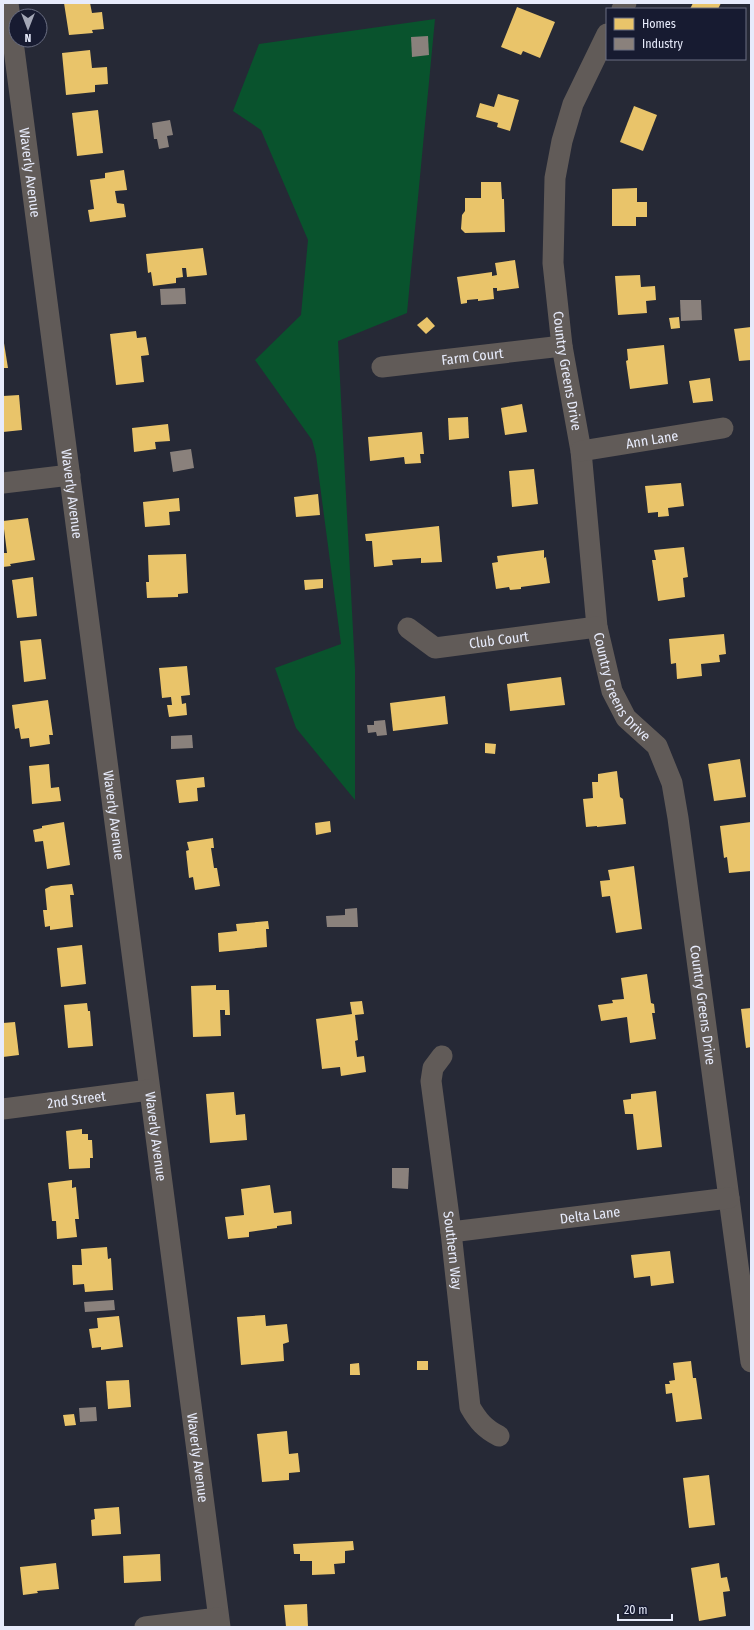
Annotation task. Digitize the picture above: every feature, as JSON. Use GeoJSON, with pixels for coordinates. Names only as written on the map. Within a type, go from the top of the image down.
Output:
{"type":"FeatureCollection","features":[{"type":"Feature","properties":{"kind":"street","name":"Waverly Avenue"},"geometry":{"type":"LineString","coordinates":[[8,3],[219,1623]]}},
{"type":"Feature","properties":{"kind":"street","name":"Country Greens Drive"},"geometry":{"type":"LineString","coordinates":[[606,36],[573,104],[562,141],[555,178],[553,263],[562,346],[581,451],[597,627],[612,691],[626,718],[657,746],[672,783],[751,1362]]}},
{"type":"Feature","properties":{"kind":"street","name":"Farm Court"},"geometry":{"type":"LineString","coordinates":[[382,367],[562,346]]}},
{"type":"Feature","properties":{"kind":"street","name":"Ann Lane"},"geometry":{"type":"LineString","coordinates":[[581,451],[723,428]]}},
{"type":"Feature","properties":{"kind":"street"},"geometry":{"type":"LineString","coordinates":[[3,483],[70,475]]}},
{"type":"Feature","properties":{"kind":"street","name":"Club Court"},"geometry":{"type":"LineString","coordinates":[[408,628],[435,648],[597,627]]}},
{"type":"Feature","properties":{"kind":"street","name":"Southern Way"},"geometry":{"type":"LineString","coordinates":[[442,1056],[433,1068],[431,1081],[451,1232],[470,1408],[478,1421],[499,1436]]}},
{"type":"Feature","properties":{"kind":"street","name":"2nd Street"},"geometry":{"type":"LineString","coordinates":[[3,1109],[149,1090]]}},
{"type":"Feature","properties":{"kind":"street","name":"Delta Lane"},"geometry":{"type":"LineString","coordinates":[[451,1232],[729,1198]]}},
{"type":"Feature","properties":{"kind":"street"},"geometry":{"type":"LineString","coordinates":[[145,1627],[219,1623]]}},
{"type":"Feature","properties":{"kind":"green space"},"geometry":{"type":"Polygon","coordinates":[[[435,19],[407,313],[338,341],[355,669],[355,800],[296,728],[275,668],[341,644],[316,455],[312,440],[255,360],[301,315],[308,240],[261,130],[233,111],[259,44],[435,19]]]}},
{"type":"Feature","properties":{"kind":"building: Homes"},"geometry":{"type":"Polygon","coordinates":[[[64,3],[90,3],[92,13],[102,12],[104,29],[92,30],[93,33],[69,35],[64,3]]]}},
{"type":"Feature","properties":{"kind":"building: Homes"},"geometry":{"type":"Polygon","coordinates":[[[693,3],[721,3],[718,8],[690,8],[693,3]]]}},
{"type":"Feature","properties":{"kind":"building: Homes"},"geometry":{"type":"Polygon","coordinates":[[[517,7],[555,22],[540,58],[523,51],[521,55],[501,47],[517,7]]]}},
{"type":"Feature","properties":{"kind":"building: Homes"},"geometry":{"type":"Polygon","coordinates":[[[90,50],[92,68],[107,67],[108,84],[95,85],[95,92],[66,95],[62,53],[90,50]]]}},
{"type":"Feature","properties":{"kind":"building: Homes"},"geometry":{"type":"Polygon","coordinates":[[[498,94],[519,100],[510,131],[497,127],[498,123],[476,117],[480,103],[494,107],[498,94]]]}},
{"type":"Feature","properties":{"kind":"building: Homes"},"geometry":{"type":"Polygon","coordinates":[[[634,106],[657,115],[643,151],[620,142],[634,106]]]}},
{"type":"Feature","properties":{"kind":"building: Homes"},"geometry":{"type":"Polygon","coordinates":[[[98,110],[103,153],[77,156],[72,113],[98,110]]]}},
{"type":"Feature","properties":{"kind":"building: Homes"},"geometry":{"type":"Polygon","coordinates":[[[124,170],[127,190],[115,191],[117,203],[124,204],[126,217],[90,222],[88,210],[94,209],[90,180],[105,178],[105,173],[124,170]]]}},
{"type":"Feature","properties":{"kind":"building: Homes"},"geometry":{"type":"Polygon","coordinates":[[[481,182],[501,182],[502,199],[504,199],[505,232],[465,233],[461,229],[462,215],[465,211],[465,198],[481,198],[481,182]]]}},
{"type":"Feature","properties":{"kind":"building: Homes"},"geometry":{"type":"Polygon","coordinates":[[[637,188],[637,202],[647,202],[647,217],[636,217],[636,226],[612,226],[612,189],[637,188]]]}},
{"type":"Feature","properties":{"kind":"building: Homes"},"geometry":{"type":"Polygon","coordinates":[[[203,248],[207,275],[187,277],[186,268],[182,268],[183,277],[176,278],[176,283],[153,286],[151,272],[148,273],[146,254],[203,248]]]}},
{"type":"Feature","properties":{"kind":"building: Homes"},"geometry":{"type":"Polygon","coordinates":[[[515,260],[519,288],[497,291],[497,288],[493,288],[494,299],[478,301],[478,299],[467,300],[467,303],[461,304],[457,277],[492,272],[492,276],[497,275],[495,263],[515,260]]]}},
{"type":"Feature","properties":{"kind":"building: Homes"},"geometry":{"type":"Polygon","coordinates":[[[640,275],[641,287],[655,286],[656,300],[646,301],[647,313],[618,315],[615,276],[640,275]]]}},
{"type":"Feature","properties":{"kind":"building: Homes"},"geometry":{"type":"Polygon","coordinates":[[[427,317],[435,326],[426,334],[417,325],[427,317]]]}},
{"type":"Feature","properties":{"kind":"building: Homes"},"geometry":{"type":"Polygon","coordinates":[[[679,317],[680,328],[671,329],[669,318],[679,317]]]}},
{"type":"Feature","properties":{"kind":"building: Homes"},"geometry":{"type":"Polygon","coordinates":[[[751,327],[751,360],[739,361],[734,329],[751,327]]]}},
{"type":"Feature","properties":{"kind":"building: Homes"},"geometry":{"type":"Polygon","coordinates":[[[136,331],[137,338],[146,337],[149,355],[141,356],[144,382],[116,385],[110,334],[136,331]]]}},
{"type":"Feature","properties":{"kind":"building: Homes"},"geometry":{"type":"Polygon","coordinates":[[[3,337],[8,368],[3,368],[3,337]]]}},
{"type":"Feature","properties":{"kind":"building: Homes"},"geometry":{"type":"Polygon","coordinates":[[[664,345],[668,384],[630,389],[626,361],[628,360],[627,349],[664,345]]]}},
{"type":"Feature","properties":{"kind":"building: Homes"},"geometry":{"type":"Polygon","coordinates":[[[710,378],[713,401],[693,403],[689,381],[710,378]]]}},
{"type":"Feature","properties":{"kind":"building: Homes"},"geometry":{"type":"Polygon","coordinates":[[[19,395],[22,430],[3,432],[3,396],[19,395]]]}},
{"type":"Feature","properties":{"kind":"building: Homes"},"geometry":{"type":"Polygon","coordinates":[[[522,404],[527,432],[505,435],[501,408],[522,404]]]}},
{"type":"Feature","properties":{"kind":"building: Homes"},"geometry":{"type":"Polygon","coordinates":[[[468,417],[469,438],[449,440],[448,418],[468,417]]]}},
{"type":"Feature","properties":{"kind":"building: Homes"},"geometry":{"type":"Polygon","coordinates":[[[168,424],[170,441],[155,442],[156,449],[134,452],[132,428],[168,424]]]}},
{"type":"Feature","properties":{"kind":"building: Homes"},"geometry":{"type":"Polygon","coordinates":[[[422,432],[424,454],[420,454],[421,463],[405,464],[404,457],[370,461],[368,437],[422,432]]]}},
{"type":"Feature","properties":{"kind":"building: Homes"},"geometry":{"type":"Polygon","coordinates":[[[534,469],[538,504],[512,507],[509,471],[534,469]]]}},
{"type":"Feature","properties":{"kind":"building: Homes"},"geometry":{"type":"Polygon","coordinates":[[[681,483],[684,506],[668,508],[669,516],[658,517],[658,512],[648,513],[645,486],[681,483]]]}},
{"type":"Feature","properties":{"kind":"building: Homes"},"geometry":{"type":"Polygon","coordinates":[[[318,494],[320,515],[296,517],[294,497],[318,494]]]}},
{"type":"Feature","properties":{"kind":"building: Homes"},"geometry":{"type":"Polygon","coordinates":[[[179,498],[180,511],[169,512],[170,525],[145,527],[143,502],[179,498]]]}},
{"type":"Feature","properties":{"kind":"building: Homes"},"geometry":{"type":"Polygon","coordinates":[[[28,518],[35,560],[10,564],[11,566],[3,567],[3,553],[7,553],[3,521],[28,518]]]}},
{"type":"Feature","properties":{"kind":"building: Homes"},"geometry":{"type":"Polygon","coordinates":[[[439,526],[442,562],[421,563],[421,558],[392,560],[393,565],[374,567],[372,541],[366,541],[365,534],[439,526]]]}},
{"type":"Feature","properties":{"kind":"building: Homes"},"geometry":{"type":"Polygon","coordinates":[[[684,547],[688,577],[683,578],[685,597],[658,601],[652,560],[656,560],[654,550],[684,547]]]}},
{"type":"Feature","properties":{"kind":"building: Homes"},"geometry":{"type":"Polygon","coordinates":[[[544,550],[544,558],[546,557],[550,583],[521,587],[521,589],[510,590],[509,587],[496,589],[492,563],[498,562],[497,556],[544,550]]]}},
{"type":"Feature","properties":{"kind":"building: Homes"},"geometry":{"type":"Polygon","coordinates":[[[186,554],[188,593],[178,594],[178,597],[147,598],[146,582],[149,582],[148,555],[186,554]]]}},
{"type":"Feature","properties":{"kind":"building: Homes"},"geometry":{"type":"Polygon","coordinates":[[[33,577],[37,616],[17,618],[12,580],[33,577]]]}},
{"type":"Feature","properties":{"kind":"building: Homes"},"geometry":{"type":"Polygon","coordinates":[[[323,579],[323,588],[305,590],[304,580],[323,579]]]}},
{"type":"Feature","properties":{"kind":"building: Homes"},"geometry":{"type":"Polygon","coordinates":[[[724,634],[726,654],[719,655],[720,662],[701,664],[702,676],[677,679],[676,663],[671,664],[669,639],[724,634]]]}},
{"type":"Feature","properties":{"kind":"building: Homes"},"geometry":{"type":"Polygon","coordinates":[[[41,639],[46,679],[24,682],[20,641],[41,639]]]}},
{"type":"Feature","properties":{"kind":"building: Homes"},"geometry":{"type":"Polygon","coordinates":[[[187,666],[190,695],[181,696],[182,704],[186,703],[187,715],[169,717],[167,705],[172,705],[171,697],[162,698],[159,668],[187,666]]]}},
{"type":"Feature","properties":{"kind":"building: Homes"},"geometry":{"type":"Polygon","coordinates":[[[561,677],[565,705],[510,711],[507,684],[561,677]]]}},
{"type":"Feature","properties":{"kind":"building: Homes"},"geometry":{"type":"Polygon","coordinates":[[[445,696],[448,724],[393,731],[390,703],[445,696]]]}},
{"type":"Feature","properties":{"kind":"building: Homes"},"geometry":{"type":"Polygon","coordinates":[[[48,700],[53,735],[49,735],[50,744],[30,747],[29,738],[21,739],[19,728],[15,729],[12,705],[48,700]]]}},
{"type":"Feature","properties":{"kind":"building: Homes"},"geometry":{"type":"Polygon","coordinates":[[[485,743],[496,744],[495,754],[485,753],[485,743]]]}},
{"type":"Feature","properties":{"kind":"building: Homes"},"geometry":{"type":"Polygon","coordinates":[[[740,759],[746,797],[714,801],[708,764],[740,759]]]}},
{"type":"Feature","properties":{"kind":"building: Homes"},"geometry":{"type":"Polygon","coordinates":[[[49,764],[51,788],[59,787],[61,801],[32,804],[29,766],[49,764]]]}},
{"type":"Feature","properties":{"kind":"building: Homes"},"geometry":{"type":"Polygon","coordinates":[[[617,771],[620,797],[623,799],[626,824],[586,827],[583,799],[593,798],[592,782],[598,782],[598,774],[617,771]]]}},
{"type":"Feature","properties":{"kind":"building: Homes"},"geometry":{"type":"Polygon","coordinates":[[[204,777],[205,787],[197,788],[198,801],[179,803],[176,780],[204,777]]]}},
{"type":"Feature","properties":{"kind":"building: Homes"},"geometry":{"type":"Polygon","coordinates":[[[330,821],[331,832],[316,835],[315,823],[330,821]]]}},
{"type":"Feature","properties":{"kind":"building: Homes"},"geometry":{"type":"Polygon","coordinates":[[[64,822],[70,865],[47,869],[43,841],[35,842],[33,830],[42,828],[42,826],[64,822]]]}},
{"type":"Feature","properties":{"kind":"building: Homes"},"geometry":{"type":"Polygon","coordinates":[[[751,822],[751,871],[729,873],[727,857],[724,858],[720,826],[751,822]]]}},
{"type":"Feature","properties":{"kind":"building: Homes"},"geometry":{"type":"Polygon","coordinates":[[[213,838],[214,848],[211,848],[214,868],[217,868],[220,886],[195,890],[193,877],[189,878],[186,851],[189,850],[187,842],[213,838]]]}},
{"type":"Feature","properties":{"kind":"building: Homes"},"geometry":{"type":"Polygon","coordinates":[[[634,866],[642,929],[616,933],[610,896],[602,897],[600,881],[610,880],[608,870],[634,866]]]}},
{"type":"Feature","properties":{"kind":"building: Homes"},"geometry":{"type":"Polygon","coordinates":[[[72,884],[74,895],[70,895],[73,927],[50,930],[50,926],[45,927],[43,910],[47,910],[45,889],[51,886],[72,884]]]}},
{"type":"Feature","properties":{"kind":"building: Homes"},"geometry":{"type":"Polygon","coordinates":[[[268,921],[269,929],[266,929],[267,947],[219,952],[218,933],[237,931],[236,924],[268,921]]]}},
{"type":"Feature","properties":{"kind":"building: Homes"},"geometry":{"type":"Polygon","coordinates":[[[82,945],[86,984],[61,987],[57,948],[82,945]]]}},
{"type":"Feature","properties":{"kind":"building: Homes"},"geometry":{"type":"Polygon","coordinates":[[[647,974],[651,1003],[654,1004],[655,1013],[652,1013],[656,1039],[630,1043],[627,1017],[601,1021],[598,1005],[613,1003],[612,1000],[624,999],[621,978],[647,974]]]}},
{"type":"Feature","properties":{"kind":"building: Homes"},"geometry":{"type":"Polygon","coordinates":[[[216,985],[216,990],[229,990],[230,1015],[225,1015],[225,1010],[220,1010],[221,1036],[193,1037],[191,986],[216,985]]]}},
{"type":"Feature","properties":{"kind":"building: Homes"},"geometry":{"type":"Polygon","coordinates":[[[362,1001],[364,1014],[355,1015],[358,1040],[355,1041],[357,1057],[364,1056],[366,1072],[341,1076],[340,1067],[322,1069],[316,1019],[352,1014],[350,1002],[362,1001]]]}},
{"type":"Feature","properties":{"kind":"building: Homes"},"geometry":{"type":"Polygon","coordinates":[[[87,1003],[88,1011],[90,1011],[93,1046],[68,1048],[64,1005],[87,1003]]]}},
{"type":"Feature","properties":{"kind":"building: Homes"},"geometry":{"type":"Polygon","coordinates":[[[751,1008],[751,1047],[746,1048],[741,1009],[751,1008]]]}},
{"type":"Feature","properties":{"kind":"building: Homes"},"geometry":{"type":"Polygon","coordinates":[[[15,1022],[19,1055],[3,1057],[3,1023],[15,1022]]]}},
{"type":"Feature","properties":{"kind":"building: Homes"},"geometry":{"type":"Polygon","coordinates":[[[656,1091],[662,1147],[637,1150],[633,1114],[625,1114],[623,1100],[631,1099],[631,1094],[656,1091]]]}},
{"type":"Feature","properties":{"kind":"building: Homes"},"geometry":{"type":"Polygon","coordinates":[[[234,1092],[236,1115],[245,1114],[247,1140],[210,1143],[206,1094],[234,1092]]]}},
{"type":"Feature","properties":{"kind":"building: Homes"},"geometry":{"type":"Polygon","coordinates":[[[82,1129],[82,1134],[88,1134],[88,1140],[92,1140],[93,1158],[90,1158],[90,1168],[69,1169],[66,1131],[82,1129]]]}},
{"type":"Feature","properties":{"kind":"building: Homes"},"geometry":{"type":"Polygon","coordinates":[[[72,1180],[72,1188],[76,1187],[79,1219],[75,1219],[77,1237],[57,1239],[56,1221],[52,1221],[48,1183],[72,1180]]]}},
{"type":"Feature","properties":{"kind":"building: Homes"},"geometry":{"type":"Polygon","coordinates":[[[270,1185],[274,1213],[291,1211],[292,1224],[249,1232],[249,1237],[228,1239],[225,1217],[244,1215],[241,1189],[270,1185]]]}},
{"type":"Feature","properties":{"kind":"building: Homes"},"geometry":{"type":"Polygon","coordinates":[[[107,1247],[108,1259],[111,1258],[113,1290],[85,1292],[84,1284],[73,1285],[72,1265],[82,1265],[81,1249],[107,1247]]]}},
{"type":"Feature","properties":{"kind":"building: Homes"},"geometry":{"type":"Polygon","coordinates":[[[670,1251],[674,1283],[651,1286],[650,1276],[634,1278],[631,1255],[670,1251]]]}},
{"type":"Feature","properties":{"kind":"building: Homes"},"geometry":{"type":"Polygon","coordinates":[[[265,1315],[266,1326],[287,1324],[289,1342],[283,1344],[284,1361],[241,1365],[237,1317],[265,1315]]]}},
{"type":"Feature","properties":{"kind":"building: Homes"},"geometry":{"type":"Polygon","coordinates":[[[119,1316],[123,1347],[101,1350],[101,1347],[92,1348],[89,1329],[98,1328],[97,1318],[119,1316]]]}},
{"type":"Feature","properties":{"kind":"building: Homes"},"geometry":{"type":"Polygon","coordinates":[[[417,1361],[428,1361],[428,1370],[417,1370],[417,1361]]]}},
{"type":"Feature","properties":{"kind":"building: Homes"},"geometry":{"type":"Polygon","coordinates":[[[691,1361],[693,1378],[696,1378],[702,1419],[676,1422],[672,1393],[666,1394],[665,1384],[670,1384],[669,1381],[675,1380],[673,1363],[691,1361]]]}},
{"type":"Feature","properties":{"kind":"building: Homes"},"geometry":{"type":"Polygon","coordinates":[[[359,1363],[360,1375],[350,1375],[350,1364],[359,1363]]]}},
{"type":"Feature","properties":{"kind":"building: Homes"},"geometry":{"type":"Polygon","coordinates":[[[129,1380],[131,1407],[108,1409],[106,1381],[129,1380]]]}},
{"type":"Feature","properties":{"kind":"building: Homes"},"geometry":{"type":"Polygon","coordinates":[[[74,1414],[76,1425],[65,1426],[63,1415],[74,1414]]]}},
{"type":"Feature","properties":{"kind":"building: Homes"},"geometry":{"type":"Polygon","coordinates":[[[287,1431],[289,1454],[298,1453],[300,1472],[289,1473],[289,1480],[262,1482],[257,1434],[287,1431]]]}},
{"type":"Feature","properties":{"kind":"building: Homes"},"geometry":{"type":"Polygon","coordinates":[[[709,1475],[715,1525],[689,1528],[683,1478],[709,1475]]]}},
{"type":"Feature","properties":{"kind":"building: Homes"},"geometry":{"type":"Polygon","coordinates":[[[119,1507],[121,1534],[92,1536],[91,1520],[95,1519],[94,1509],[119,1507]]]}},
{"type":"Feature","properties":{"kind":"building: Homes"},"geometry":{"type":"Polygon","coordinates":[[[353,1541],[354,1550],[345,1551],[345,1563],[334,1564],[335,1574],[312,1575],[312,1561],[300,1561],[300,1554],[294,1554],[293,1544],[353,1541]]]}},
{"type":"Feature","properties":{"kind":"building: Homes"},"geometry":{"type":"Polygon","coordinates":[[[160,1554],[161,1581],[124,1583],[123,1556],[160,1554]]]}},
{"type":"Feature","properties":{"kind":"building: Homes"},"geometry":{"type":"Polygon","coordinates":[[[56,1563],[59,1589],[37,1591],[38,1593],[23,1595],[20,1567],[56,1563]]]}},
{"type":"Feature","properties":{"kind":"building: Homes"},"geometry":{"type":"Polygon","coordinates":[[[719,1563],[721,1578],[727,1577],[730,1591],[723,1592],[726,1616],[699,1621],[691,1568],[719,1563]]]}},
{"type":"Feature","properties":{"kind":"building: Homes"},"geometry":{"type":"Polygon","coordinates":[[[307,1604],[308,1627],[286,1627],[284,1605],[307,1604]]]}},
{"type":"Feature","properties":{"kind":"building: Industry"},"geometry":{"type":"Polygon","coordinates":[[[428,36],[429,55],[412,57],[411,37],[428,36]]]}},
{"type":"Feature","properties":{"kind":"building: Industry"},"geometry":{"type":"Polygon","coordinates":[[[170,120],[173,135],[167,136],[169,147],[159,149],[157,139],[154,139],[152,123],[170,120]]]}},
{"type":"Feature","properties":{"kind":"building: Industry"},"geometry":{"type":"Polygon","coordinates":[[[185,288],[186,304],[161,305],[160,289],[185,288]]]}},
{"type":"Feature","properties":{"kind":"building: Industry"},"geometry":{"type":"Polygon","coordinates":[[[680,300],[701,300],[702,320],[681,321],[680,300]]]}},
{"type":"Feature","properties":{"kind":"building: Industry"},"geometry":{"type":"Polygon","coordinates":[[[191,449],[194,468],[173,472],[170,452],[191,449]]]}},
{"type":"Feature","properties":{"kind":"building: Industry"},"geometry":{"type":"Polygon","coordinates":[[[385,720],[387,735],[377,736],[376,732],[368,733],[367,725],[374,725],[374,721],[385,720]]]}},
{"type":"Feature","properties":{"kind":"building: Industry"},"geometry":{"type":"Polygon","coordinates":[[[192,735],[193,748],[171,749],[171,736],[192,735]]]}},
{"type":"Feature","properties":{"kind":"building: Industry"},"geometry":{"type":"Polygon","coordinates":[[[357,908],[358,927],[327,927],[326,916],[345,915],[345,909],[357,908]]]}},
{"type":"Feature","properties":{"kind":"building: Industry"},"geometry":{"type":"Polygon","coordinates":[[[392,1168],[409,1168],[408,1189],[392,1188],[392,1168]]]}},
{"type":"Feature","properties":{"kind":"building: Industry"},"geometry":{"type":"Polygon","coordinates":[[[114,1300],[115,1310],[85,1312],[84,1302],[114,1300]]]}},
{"type":"Feature","properties":{"kind":"building: Industry"},"geometry":{"type":"Polygon","coordinates":[[[96,1407],[97,1421],[80,1422],[79,1408],[96,1407]]]}}]}
